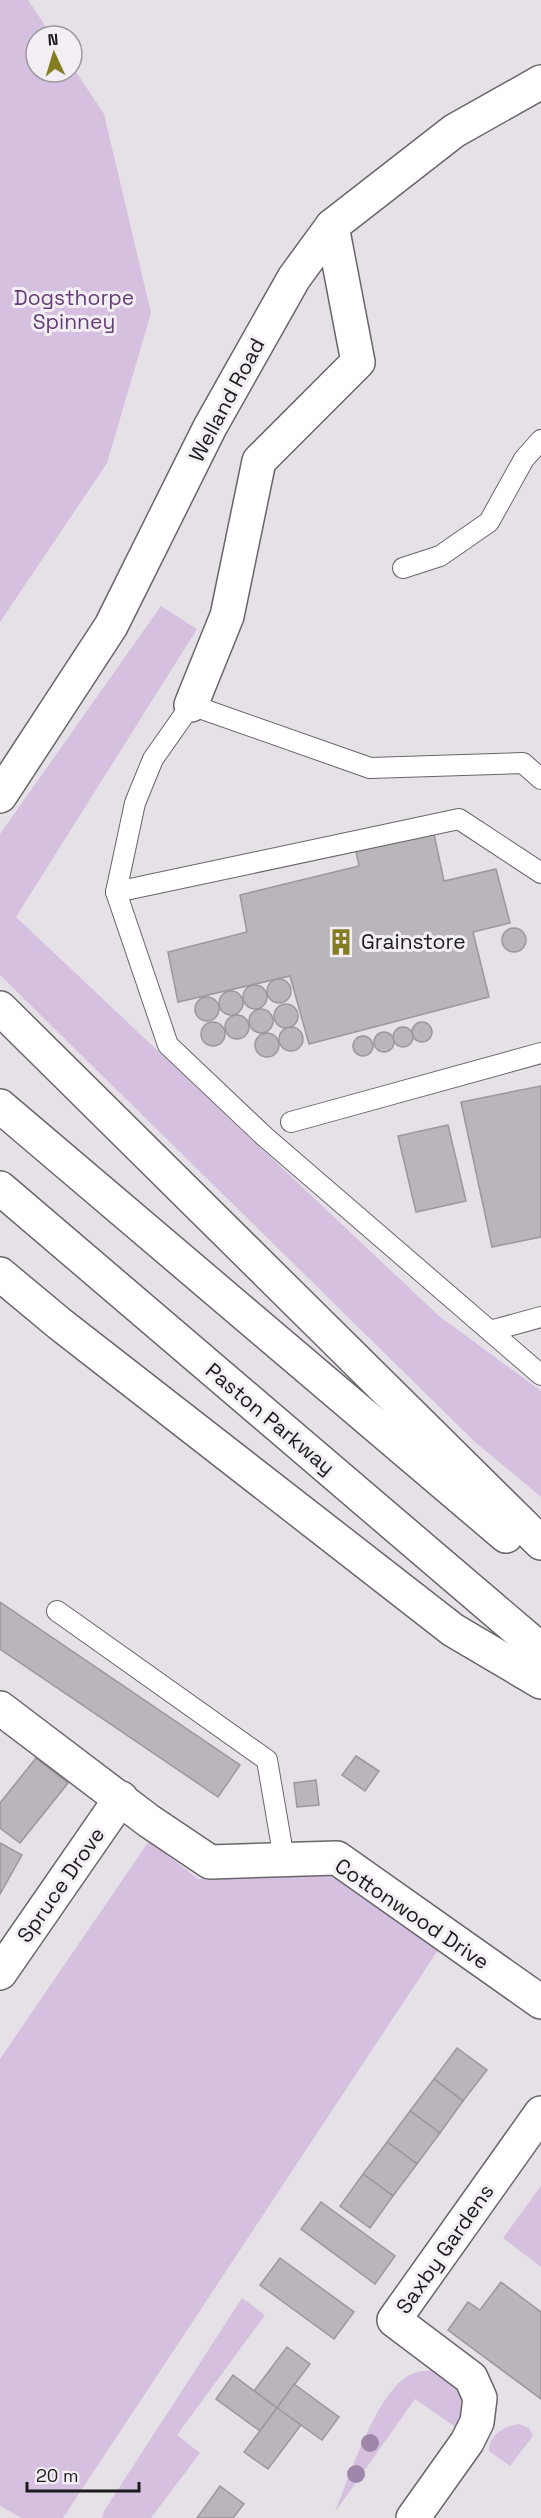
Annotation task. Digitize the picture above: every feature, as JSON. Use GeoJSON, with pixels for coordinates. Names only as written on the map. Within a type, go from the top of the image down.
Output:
{"type":"FeatureCollection","features":[{"type":"Feature","properties":{"kind":"main road","name":"Welland Road"},"geometry":{"type":"LineString","coordinates":[[1,795],[111,626],[210,428],[294,278],[332,226],[454,132],[541,82]]}},
{"type":"Feature","properties":{"kind":"main road"},"geometry":{"type":"LineString","coordinates":[[191,705],[226,616],[259,461],[358,362],[332,226]]}},
{"type":"Feature","properties":{"kind":"main road"},"geometry":{"type":"LineString","coordinates":[[0,1008],[541,1543]]}},
{"type":"Feature","properties":{"kind":"main road"},"geometry":{"type":"LineString","coordinates":[[0,1106],[541,1566]]}},
{"type":"Feature","properties":{"kind":"main road","name":"Paston Parkway"},"geometry":{"type":"LineString","coordinates":[[0,1188],[541,1650]]}},
{"type":"Feature","properties":{"kind":"main road"},"geometry":{"type":"LineString","coordinates":[[0,1274],[60,1324],[453,1630],[541,1682]]}},
{"type":"Feature","properties":{"kind":"main road","name":"Cottonwood Drive"},"geometry":{"type":"LineString","coordinates":[[0,1708],[149,1821],[210,1862],[337,1858],[541,2002]]}},
{"type":"Feature","properties":{"kind":"main road","name":"Spruce Drove"},"geometry":{"type":"LineString","coordinates":[[0,1973],[121,1798]]}},
{"type":"Feature","properties":{"kind":"main road","name":"Saxby Gardens"},"geometry":{"type":"LineString","coordinates":[[412,2518],[466,2442],[477,2422],[480,2398],[471,2378],[394,2320],[541,2114]]}},
{"type":"Feature","properties":{"kind":"lane"},"geometry":{"type":"LineString","coordinates":[[403,568],[440,556],[489,522],[525,459],[541,440]]}},
{"type":"Feature","properties":{"kind":"lane"},"geometry":{"type":"LineString","coordinates":[[541,779],[523,763],[370,768],[191,705],[153,759],[135,803],[116,892],[168,1045],[264,1136],[541,1375]]}},
{"type":"Feature","properties":{"kind":"lane"},"geometry":{"type":"LineString","coordinates":[[116,892],[459,819],[541,873]]}},
{"type":"Feature","properties":{"kind":"lane"},"geometry":{"type":"LineString","coordinates":[[291,1122],[541,1053]]}},
{"type":"Feature","properties":{"kind":"lane"},"geometry":{"type":"LineString","coordinates":[[490,1331],[541,1317]]}},
{"type":"Feature","properties":{"kind":"lane"},"geometry":{"type":"LineString","coordinates":[[57,1611],[267,1760],[284,1859]]}},
{"type":"Feature","properties":{"kind":"green space","name":"Dogsthorpe Spinney"},"geometry":{"type":"Polygon","coordinates":[[[0,0],[28,0],[44,24],[24,24],[24,84],[84,84],[104,114],[151,313],[107,463],[0,622],[0,0]]]}},
{"type":"Feature","properties":{"kind":"green space"},"geometry":{"type":"Polygon","coordinates":[[[161,606],[197,629],[16,917],[439,1316],[541,1391],[541,1497],[476,1443],[0,975],[0,834],[161,606]]]}},
{"type":"Feature","properties":{"kind":"green space"},"geometry":{"type":"Polygon","coordinates":[[[149,1841],[198,1879],[326,1872],[438,1950],[63,2518],[22,2518],[0,2506],[0,2059],[149,1841]]]}},
{"type":"Feature","properties":{"kind":"green space"},"geometry":{"type":"Polygon","coordinates":[[[541,2186],[541,2267],[503,2238],[541,2186]]]}},
{"type":"Feature","properties":{"kind":"green space"},"geometry":{"type":"Polygon","coordinates":[[[242,2298],[265,2315],[177,2435],[200,2453],[151,2518],[102,2518],[104,2511],[242,2298]]]}},
{"type":"Feature","properties":{"kind":"green space"},"geometry":{"type":"Polygon","coordinates":[[[432,2370],[452,2380],[462,2392],[464,2408],[458,2429],[415,2399],[335,2512],[364,2439],[384,2402],[406,2377],[432,2370]]]}},
{"type":"Feature","properties":{"kind":"green space"},"geometry":{"type":"Polygon","coordinates":[[[519,2424],[529,2428],[533,2436],[510,2466],[489,2451],[491,2440],[498,2432],[519,2424]]]}},
{"type":"Feature","properties":{"kind":"building","name":"Grainstore"},"geometry":{"type":"Polygon","coordinates":[[[434,834],[444,881],[496,869],[510,923],[473,932],[489,997],[309,1044],[290,976],[178,1002],[168,952],[247,932],[240,895],[359,866],[356,851],[434,834]]]}},
{"type":"Feature","properties":{"kind":"building"},"geometry":{"type":"Polygon","coordinates":[[[514,928],[522,932],[526,940],[522,948],[514,952],[506,948],[502,940],[506,932],[514,928]]]}},
{"type":"Feature","properties":{"kind":"building"},"geometry":{"type":"Polygon","coordinates":[[[279,979],[288,982],[291,991],[288,1000],[279,1003],[270,1000],[267,991],[270,982],[279,979]]]}},
{"type":"Feature","properties":{"kind":"building"},"geometry":{"type":"Polygon","coordinates":[[[255,985],[264,988],[267,997],[264,1006],[255,1009],[246,1006],[243,997],[246,988],[255,985]]]}},
{"type":"Feature","properties":{"kind":"building"},"geometry":{"type":"Polygon","coordinates":[[[231,991],[240,994],[243,1003],[240,1012],[231,1015],[222,1012],[219,1003],[222,994],[231,991]]]}},
{"type":"Feature","properties":{"kind":"building"},"geometry":{"type":"Polygon","coordinates":[[[207,997],[212,998],[218,1004],[218,1014],[212,1020],[207,1021],[202,1020],[196,1014],[195,1009],[196,1004],[202,998],[207,997]]]}},
{"type":"Feature","properties":{"kind":"building"},"geometry":{"type":"Polygon","coordinates":[[[286,1004],[295,1007],[298,1016],[295,1025],[286,1028],[277,1025],[274,1016],[277,1007],[286,1004]]]}},
{"type":"Feature","properties":{"kind":"building"},"geometry":{"type":"Polygon","coordinates":[[[261,1009],[270,1012],[273,1021],[270,1030],[261,1033],[252,1030],[249,1021],[252,1012],[261,1009]]]}},
{"type":"Feature","properties":{"kind":"building"},"geometry":{"type":"Polygon","coordinates":[[[237,1015],[246,1018],[249,1027],[246,1036],[237,1039],[228,1036],[225,1027],[228,1018],[237,1015]]]}},
{"type":"Feature","properties":{"kind":"building"},"geometry":{"type":"Polygon","coordinates":[[[213,1022],[218,1023],[224,1029],[224,1039],[218,1045],[213,1046],[208,1045],[202,1039],[201,1034],[202,1029],[208,1023],[213,1022]]]}},
{"type":"Feature","properties":{"kind":"building"},"geometry":{"type":"Polygon","coordinates":[[[422,1022],[429,1025],[432,1032],[429,1039],[422,1042],[415,1039],[412,1032],[415,1025],[422,1022]]]}},
{"type":"Feature","properties":{"kind":"building"},"geometry":{"type":"Polygon","coordinates":[[[291,1027],[296,1028],[302,1034],[302,1044],[296,1050],[291,1051],[286,1050],[280,1044],[279,1039],[280,1034],[286,1028],[291,1027]]]}},
{"type":"Feature","properties":{"kind":"building"},"geometry":{"type":"Polygon","coordinates":[[[403,1027],[410,1030],[413,1037],[410,1044],[403,1047],[396,1044],[393,1037],[396,1030],[403,1027]]]}},
{"type":"Feature","properties":{"kind":"building"},"geometry":{"type":"Polygon","coordinates":[[[384,1032],[391,1035],[394,1042],[391,1049],[384,1052],[377,1049],[374,1042],[377,1035],[384,1032]]]}},
{"type":"Feature","properties":{"kind":"building"},"geometry":{"type":"Polygon","coordinates":[[[267,1033],[276,1036],[279,1045],[276,1054],[267,1057],[258,1054],[255,1045],[258,1036],[267,1033]]]}},
{"type":"Feature","properties":{"kind":"building"},"geometry":{"type":"Polygon","coordinates":[[[363,1036],[370,1039],[373,1046],[370,1053],[363,1056],[356,1053],[353,1046],[356,1039],[363,1036]]]}},
{"type":"Feature","properties":{"kind":"building"},"geometry":{"type":"Polygon","coordinates":[[[541,1086],[541,1237],[492,1247],[461,1102],[541,1086]]]}},
{"type":"Feature","properties":{"kind":"building"},"geometry":{"type":"Polygon","coordinates":[[[448,1125],[466,1201],[416,1212],[398,1136],[448,1125]]]}},
{"type":"Feature","properties":{"kind":"building"},"geometry":{"type":"Polygon","coordinates":[[[0,1602],[240,1765],[218,1797],[0,1649],[0,1602]]]}},
{"type":"Feature","properties":{"kind":"building"},"geometry":{"type":"Polygon","coordinates":[[[356,1756],[379,1771],[365,1791],[342,1775],[356,1756]]]}},
{"type":"Feature","properties":{"kind":"building"},"geometry":{"type":"Polygon","coordinates":[[[36,1758],[68,1783],[20,1843],[0,1828],[0,1803],[36,1758]]]}},
{"type":"Feature","properties":{"kind":"building"},"geometry":{"type":"Polygon","coordinates":[[[316,1780],[319,1805],[297,1807],[294,1783],[316,1780]]]}},
{"type":"Feature","properties":{"kind":"building"},"geometry":{"type":"Polygon","coordinates":[[[0,1843],[22,1855],[0,1894],[0,1843]]]}},
{"type":"Feature","properties":{"kind":"building"},"geometry":{"type":"Polygon","coordinates":[[[457,2048],[487,2070],[463,2101],[434,2079],[457,2048]]]}},
{"type":"Feature","properties":{"kind":"building"},"geometry":{"type":"Polygon","coordinates":[[[434,2079],[463,2101],[440,2133],[410,2111],[434,2079]]]}},
{"type":"Feature","properties":{"kind":"building"},"geometry":{"type":"Polygon","coordinates":[[[410,2111],[440,2133],[417,2164],[387,2142],[410,2111]]]}},
{"type":"Feature","properties":{"kind":"building"},"geometry":{"type":"Polygon","coordinates":[[[387,2142],[417,2164],[393,2196],[363,2174],[387,2142]]]}},
{"type":"Feature","properties":{"kind":"building"},"geometry":{"type":"Polygon","coordinates":[[[363,2174],[393,2196],[370,2228],[340,2206],[363,2174]]]}},
{"type":"Feature","properties":{"kind":"building"},"geometry":{"type":"Polygon","coordinates":[[[321,2202],[395,2256],[375,2284],[301,2229],[321,2202]]]}},
{"type":"Feature","properties":{"kind":"building"},"geometry":{"type":"Polygon","coordinates":[[[280,2258],[354,2312],[334,2339],[260,2285],[280,2258]]]}},
{"type":"Feature","properties":{"kind":"building"},"geometry":{"type":"Polygon","coordinates":[[[501,2282],[541,2312],[541,2399],[448,2330],[468,2302],[480,2310],[501,2282]]]}},
{"type":"Feature","properties":{"kind":"building"},"geometry":{"type":"Polygon","coordinates":[[[287,2347],[310,2364],[277,2408],[254,2391],[287,2347]]]}},
{"type":"Feature","properties":{"kind":"building"},"geometry":{"type":"Polygon","coordinates":[[[233,2375],[277,2408],[260,2431],[216,2399],[233,2375]]]}},
{"type":"Feature","properties":{"kind":"building"},"geometry":{"type":"Polygon","coordinates":[[[294,2384],[339,2417],[322,2440],[277,2408],[294,2384]]]}},
{"type":"Feature","properties":{"kind":"building"},"geometry":{"type":"Polygon","coordinates":[[[277,2408],[301,2425],[268,2469],[244,2452],[277,2408]]]}},
{"type":"Feature","properties":{"kind":"building"},"geometry":{"type":"Polygon","coordinates":[[[220,2486],[244,2504],[233,2518],[197,2518],[220,2486]]]}},
{"type":"Feature","properties":{"kind":"place","name":"Grainstore"},"geometry":{"type":"Point","coordinates":[341,942]}}]}
